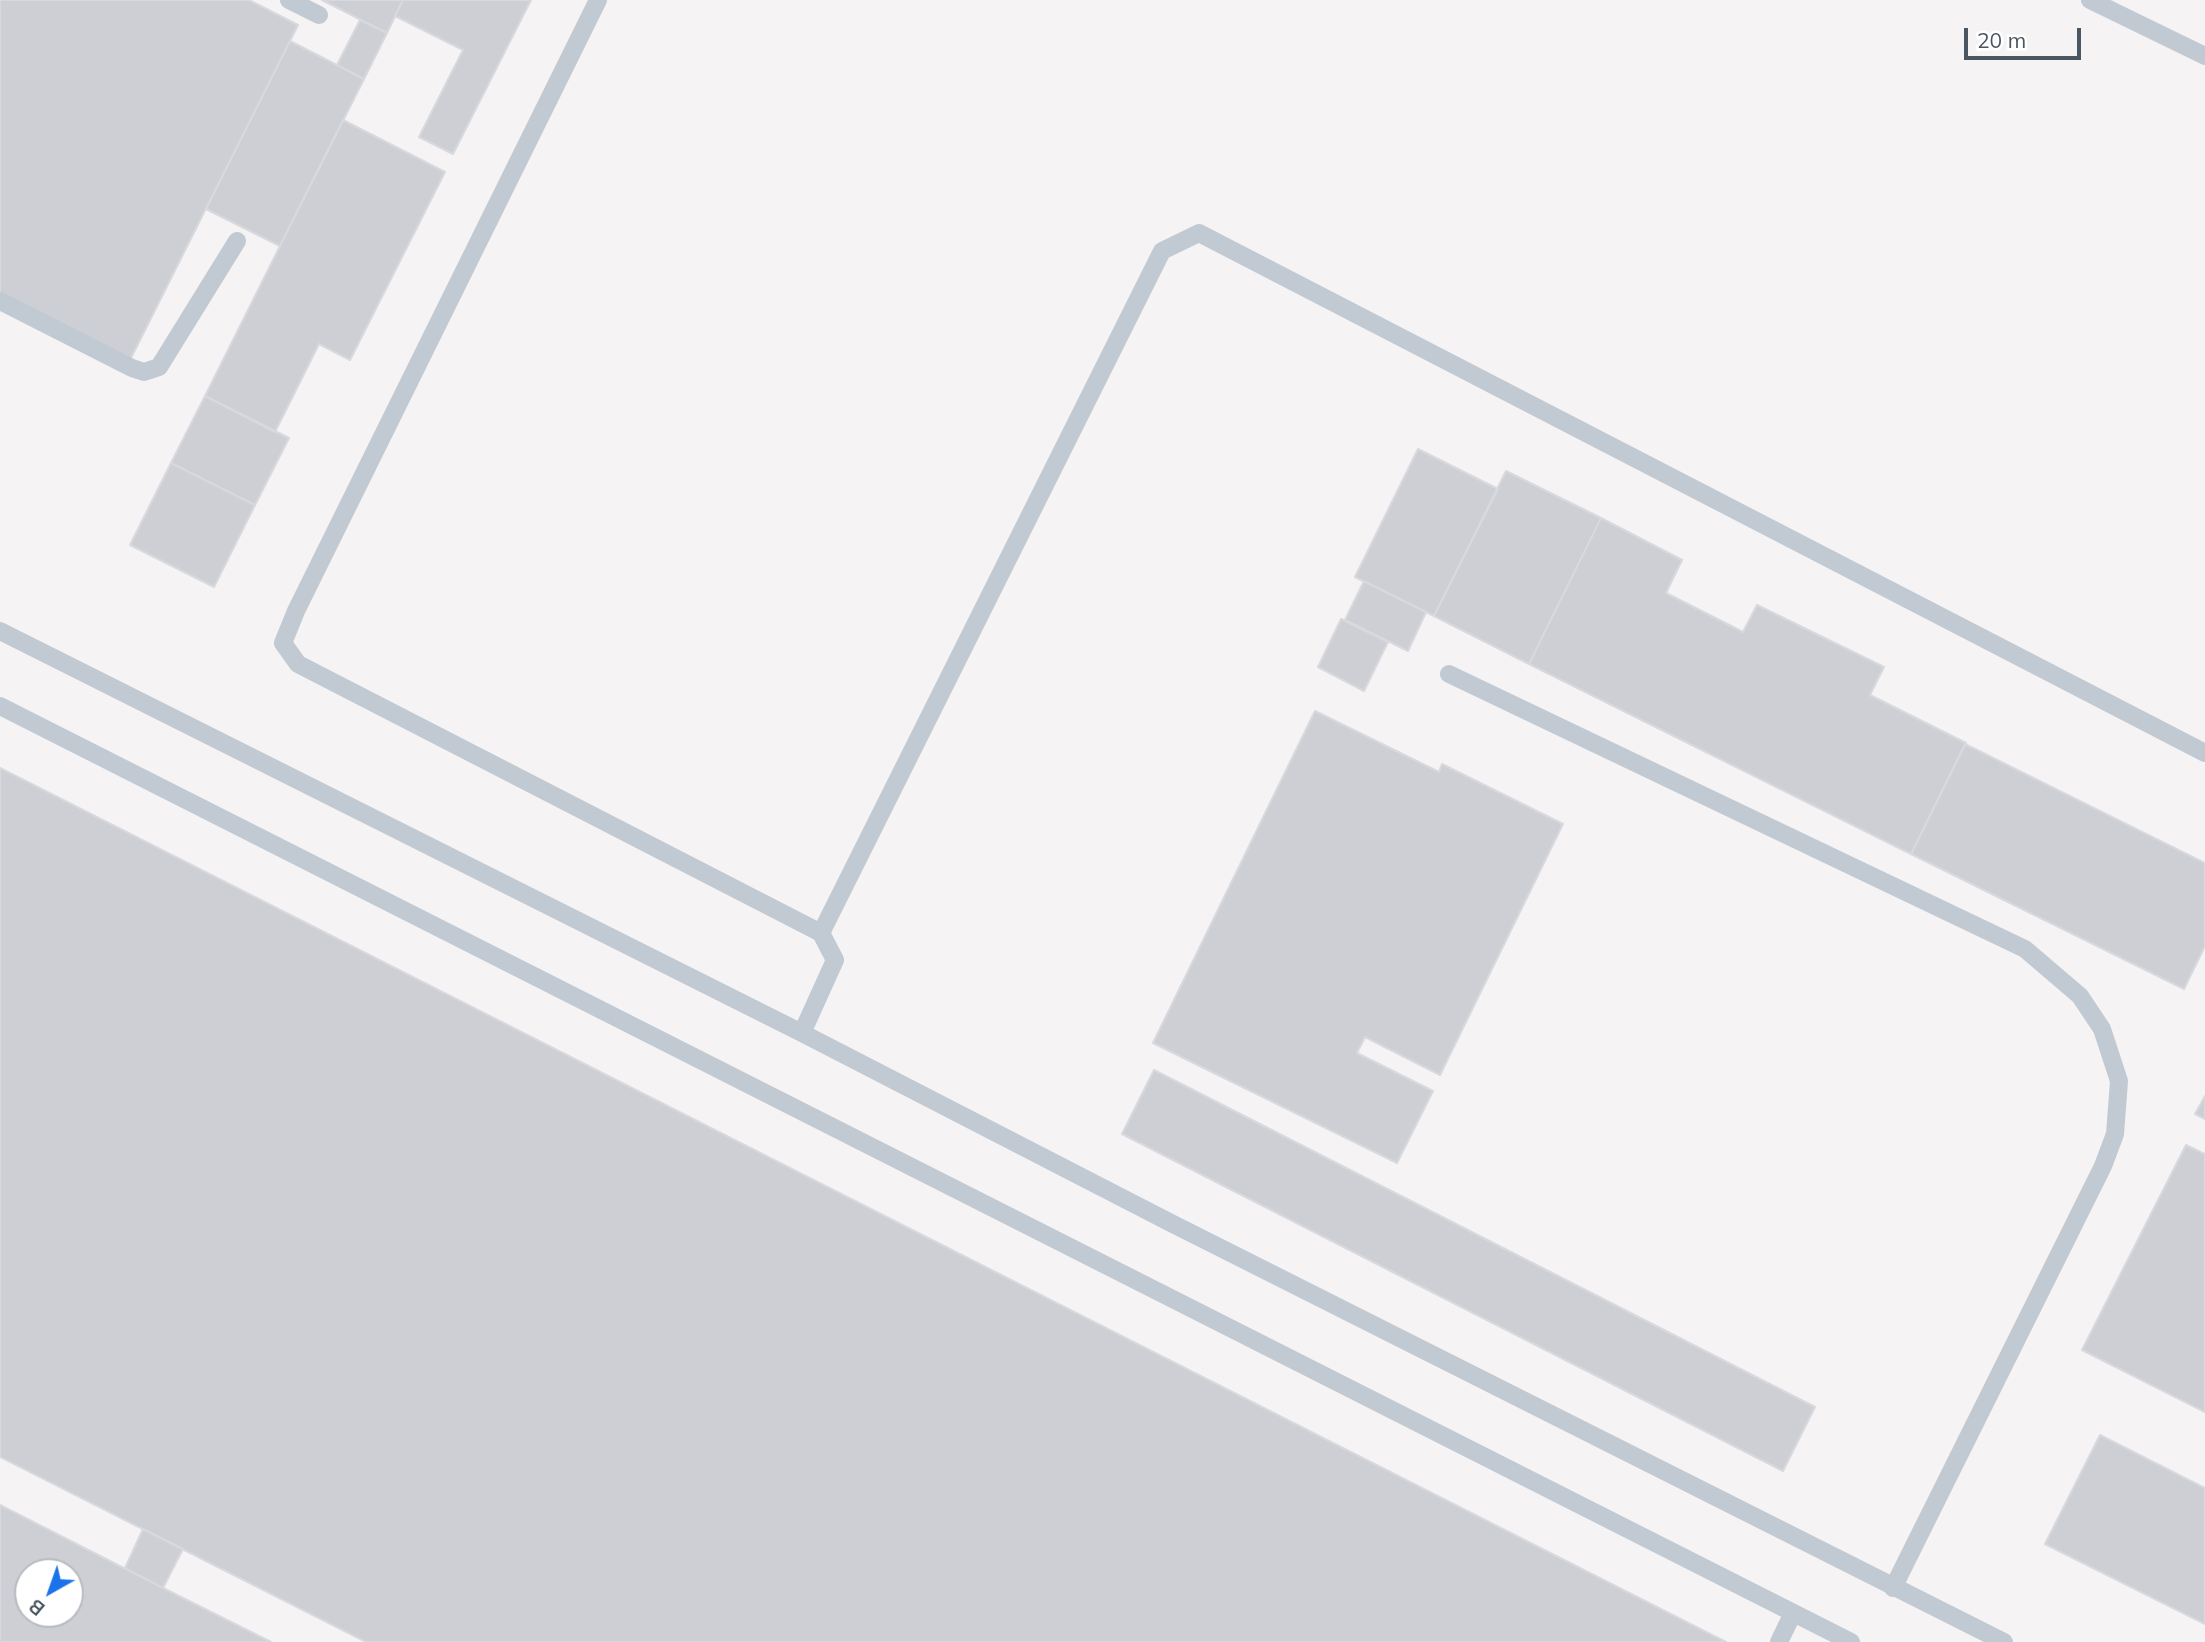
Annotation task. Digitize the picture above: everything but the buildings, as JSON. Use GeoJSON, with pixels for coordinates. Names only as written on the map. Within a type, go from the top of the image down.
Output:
{"type":"FeatureCollection","features":[{"type":"Feature","properties":{"kind":"lane"},"geometry":{"type":"LineString","coordinates":[[289,0],[319,15]]}},
{"type":"Feature","properties":{"kind":"lane"},"geometry":{"type":"LineString","coordinates":[[598,0],[296,611],[283,643],[299,664],[821,933],[835,960],[802,1033]]}},
{"type":"Feature","properties":{"kind":"lane"},"geometry":{"type":"LineString","coordinates":[[2090,0],[2205,56]]}},
{"type":"Feature","properties":{"kind":"lane"},"geometry":{"type":"LineString","coordinates":[[821,933],[1162,251],[1199,233],[2205,753]]}},
{"type":"Feature","properties":{"kind":"lane"},"geometry":{"type":"LineString","coordinates":[[0,301],[144,372],[159,367],[237,241]]}},
{"type":"Feature","properties":{"kind":"lane"},"geometry":{"type":"LineString","coordinates":[[0,631],[802,1033],[1159,1217],[2004,1642]]}},
{"type":"Feature","properties":{"kind":"lane"},"geometry":{"type":"LineString","coordinates":[[1449,674],[2025,949],[2081,996],[2102,1029],[2119,1081],[2115,1134],[2103,1166],[1894,1588]]}},
{"type":"Feature","properties":{"kind":"lane"},"geometry":{"type":"LineString","coordinates":[[0,706],[1851,1642]]}},
{"type":"Feature","properties":{"kind":"lane"},"geometry":{"type":"LineString","coordinates":[[1779,1642],[1793,1613]]}}]}
